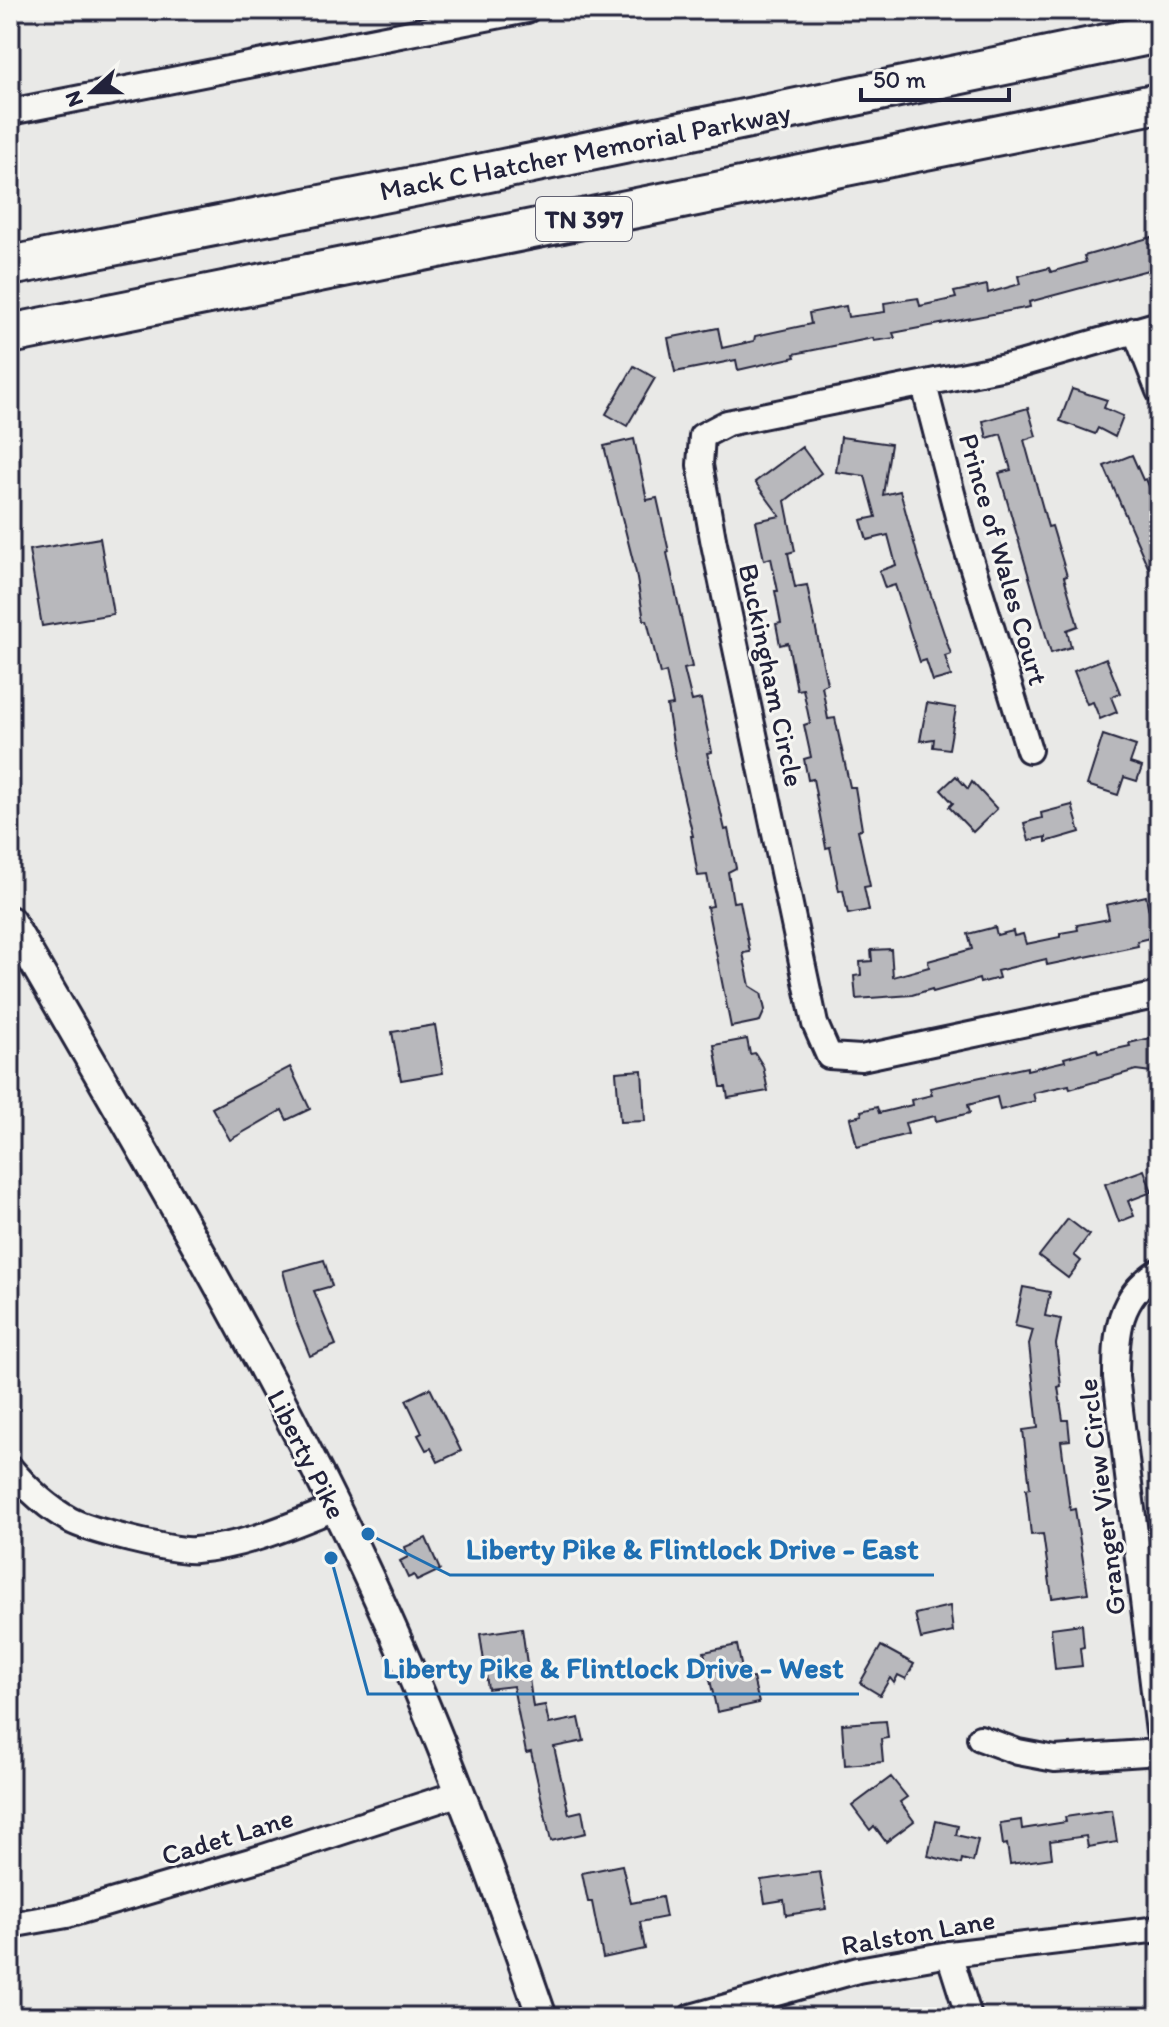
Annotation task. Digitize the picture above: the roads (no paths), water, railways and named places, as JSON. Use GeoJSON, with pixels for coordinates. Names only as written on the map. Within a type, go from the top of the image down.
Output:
{"type":"FeatureCollection","features":[{"type":"Feature","properties":{"kind":"highway","name":"Mack C Hatcher Memorial Parkway"},"geometry":{"type":"LineString","coordinates":[[10,266],[474,175],[1159,33]]}},
{"type":"Feature","properties":{"kind":"highway","name":"TN 397"},"geometry":{"type":"LineString","coordinates":[[10,334],[1159,103]]}},
{"type":"Feature","properties":{"kind":"street"},"geometry":{"type":"LineString","coordinates":[[10,112],[527,10]]}},
{"type":"Feature","properties":{"kind":"street"},"geometry":{"type":"LineString","coordinates":[[1147,327],[1159,391]]}},
{"type":"Feature","properties":{"kind":"street","name":"Buckingham Circle"},"geometry":{"type":"LineString","coordinates":[[1147,327],[1020,364],[727,423],[702,436],[700,465],[815,1024],[829,1056],[861,1058],[1159,995]]}},
{"type":"Feature","properties":{"kind":"street","name":"Prince of Wales Court"},"geometry":{"type":"LineString","coordinates":[[924,385],[963,536],[1029,750]]}},
{"type":"Feature","properties":{"kind":"street","name":"Liberty Pike"},"geometry":{"type":"LineString","coordinates":[[10,921],[176,1204],[251,1342],[335,1508],[460,1793],[542,2017]]}},
{"type":"Feature","properties":{"kind":"street","name":"Granger View Circle"},"geometry":{"type":"LineString","coordinates":[[1159,1271],[1143,1281],[1124,1307],[1116,1340],[1116,1377],[1159,1732]]}},
{"type":"Feature","properties":{"kind":"street"},"geometry":{"type":"LineString","coordinates":[[10,1468],[24,1484],[70,1521],[123,1537],[191,1551],[264,1537],[335,1508]]}},
{"type":"Feature","properties":{"kind":"street"},"geometry":{"type":"LineString","coordinates":[[980,1738],[1018,1752],[1055,1759],[1159,1752]]}},
{"type":"Feature","properties":{"kind":"street","name":"Cadet Lane"},"geometry":{"type":"LineString","coordinates":[[10,1925],[67,1915],[261,1858],[460,1793]]}},
{"type":"Feature","properties":{"kind":"street","name":"Ralston Lane"},"geometry":{"type":"LineString","coordinates":[[691,2017],[858,1970],[949,1954],[1159,1929]]}},
{"type":"Feature","properties":{"kind":"street"},"geometry":{"type":"LineString","coordinates":[[949,1954],[969,2017]]}},
{"type":"Feature","properties":{"kind":"place","name":"Liberty Pike & Flintlock Drive - East"},"geometry":{"type":"Point","coordinates":[368,1534]}},
{"type":"Feature","properties":{"kind":"place","name":"Liberty Pike & Flintlock Drive - West"},"geometry":{"type":"Point","coordinates":[331,1558]}}]}
